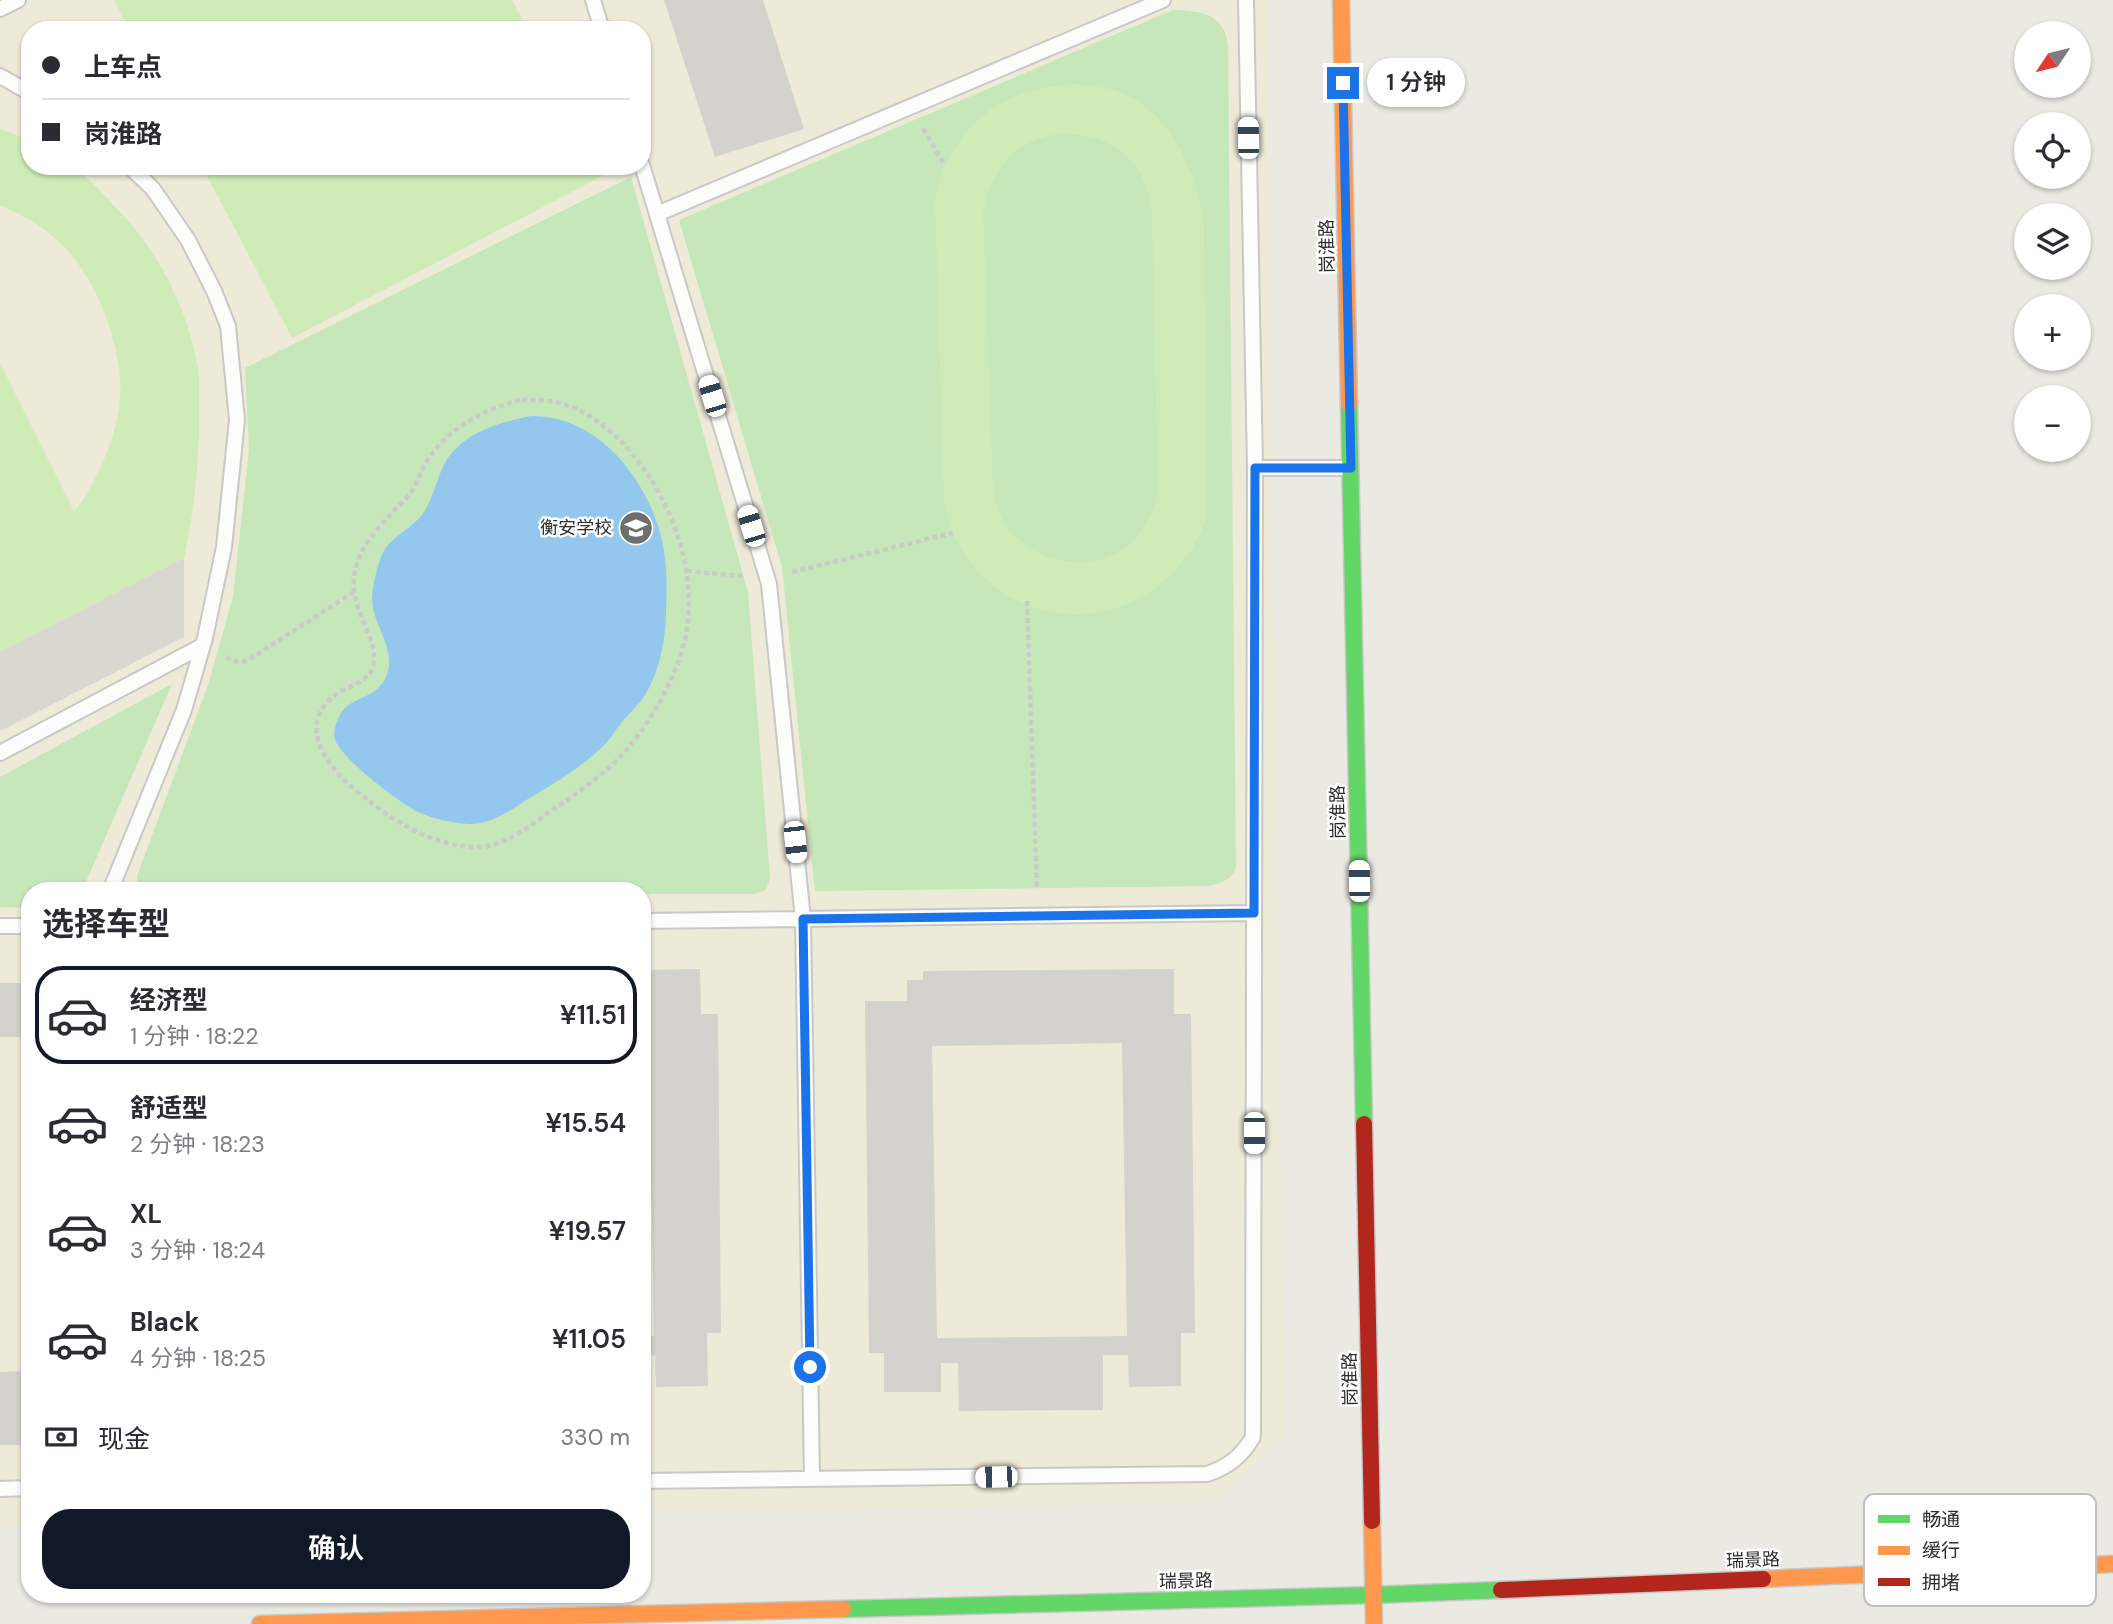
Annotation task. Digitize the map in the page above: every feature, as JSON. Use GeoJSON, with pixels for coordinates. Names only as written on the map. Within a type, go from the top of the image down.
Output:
{"type":"FeatureCollection","features":[{"type":"Feature","properties":{"kind":"street","name":"岗淮路"},"geometry":{"type":"LineString","coordinates":[[1341,0],[1374,1624]]}},
{"type":"Feature","properties":{"kind":"street","name":"瑞景路"},"geometry":{"type":"LineString","coordinates":[[260,1624],[1373,1595],[1864,1574]]}},
{"type":"Feature","properties":{"kind":"lane"},"geometry":{"type":"LineString","coordinates":[[0,9],[18,0]]}},
{"type":"Feature","properties":{"kind":"lane"},"geometry":{"type":"LineString","coordinates":[[593,0],[599,21]]}},
{"type":"Feature","properties":{"kind":"lane"},"geometry":{"type":"LineString","coordinates":[[657,214],[1163,0]]}},
{"type":"Feature","properties":{"kind":"lane"},"geometry":{"type":"LineString","coordinates":[[651,1481],[1208,1474],[1232,1463],[1245,1451],[1253,1437],[1255,468],[1246,0]]}},
{"type":"Feature","properties":{"kind":"lane"},"geometry":{"type":"LineString","coordinates":[[0,76],[21,88]]}},
{"type":"Feature","properties":{"kind":"lane"},"geometry":{"type":"LineString","coordinates":[[114,882],[184,710],[202,646],[224,547],[237,420],[228,326],[214,291],[188,240],[153,189],[138,175]]}},
{"type":"Feature","properties":{"kind":"lane"},"geometry":{"type":"LineString","coordinates":[[645,175],[767,578],[803,919],[812,1479]]}},
{"type":"Feature","properties":{"kind":"lane"},"geometry":{"type":"LineString","coordinates":[[1255,468],[1351,468]]}},
{"type":"Feature","properties":{"kind":"lane"},"geometry":{"type":"LineString","coordinates":[[0,753],[202,646]]}},
{"type":"Feature","properties":{"kind":"lane"},"geometry":{"type":"LineString","coordinates":[[651,921],[1254,913]]}},
{"type":"Feature","properties":{"kind":"lane"},"geometry":{"type":"LineString","coordinates":[[0,926],[21,926]]}},
{"type":"Feature","properties":{"kind":"lane"},"geometry":{"type":"LineString","coordinates":[[0,1489],[21,1488]]}},
{"type":"Feature","properties":{"kind":"path"},"geometry":{"type":"LineString","coordinates":[[910,107],[945,165]]}},
{"type":"Feature","properties":{"kind":"path"},"geometry":{"type":"LineString","coordinates":[[522,400],[558,402],[593,418],[633,454],[661,495],[687,571],[688,622],[678,667],[659,702],[630,746],[612,764],[525,830],[494,844],[480,847],[446,842],[422,834],[349,787],[320,747],[316,734],[320,713],[338,693],[365,678],[373,665],[374,656],[354,592],[357,566],[372,534],[412,491],[437,447],[467,421],[522,400]]}},
{"type":"Feature","properties":{"kind":"path"},"geometry":{"type":"LineString","coordinates":[[687,571],[767,578],[953,533]]}},
{"type":"Feature","properties":{"kind":"path"},"geometry":{"type":"LineString","coordinates":[[202,646],[236,662],[247,661],[354,592]]}},
{"type":"Feature","properties":{"kind":"path"},"geometry":{"type":"LineString","coordinates":[[1027,601],[1038,916]]}},
{"type":"Feature","properties":{"kind":"shaded area","name":"衡安学校"},"geometry":{"type":"Polygon","coordinates":[[[0,0],[1267,0],[1284,1437],[1215,1502],[651,1513],[651,882],[21,882],[21,1525],[0,1525],[0,0]]]}},
{"type":"Feature","properties":{"kind":"shaded area"},"geometry":{"type":"Polygon","coordinates":[[[184,558],[184,637],[0,731],[0,652],[184,558]]]}},
{"type":"Feature","properties":{"kind":"green space"},"geometry":{"type":"Polygon","coordinates":[[[114,0],[512,0],[523,21],[125,21],[114,0]]]}},
{"type":"Feature","properties":{"kind":"green space"},"geometry":{"type":"Polygon","coordinates":[[[1173,10],[1193,11],[1210,16],[1222,26],[1228,45],[1236,868],[1225,881],[1208,886],[815,891],[782,567],[679,220],[1173,10]]]}},
{"type":"Feature","properties":{"kind":"green space"},"geometry":{"type":"Polygon","coordinates":[[[1075,84],[1112,90],[1141,104],[1156,117],[1180,148],[1189,167],[1204,224],[1206,518],[1193,547],[1170,576],[1142,597],[1111,610],[1078,614],[1045,611],[1014,599],[986,579],[962,550],[951,526],[944,500],[935,200],[953,151],[983,116],[1023,93],[1075,84]],[[1073,134],[1044,137],[1018,149],[1008,158],[993,181],[983,210],[993,495],[1000,515],[1010,531],[1024,544],[1040,554],[1077,562],[1114,554],[1130,544],[1148,520],[1158,492],[1152,210],[1148,193],[1139,171],[1121,151],[1099,140],[1073,134]]]}},
{"type":"Feature","properties":{"kind":"green space"},"geometry":{"type":"Polygon","coordinates":[[[0,129],[21,137],[21,175],[84,175],[134,227],[170,283],[187,324],[198,367],[199,443],[184,558],[0,652],[0,363],[74,511],[88,492],[114,433],[120,391],[111,332],[87,277],[70,253],[52,236],[22,215],[0,205],[0,129]]]}},
{"type":"Feature","properties":{"kind":"green space"},"geometry":{"type":"Polygon","coordinates":[[[207,175],[604,175],[292,338],[207,175]]]}},
{"type":"Feature","properties":{"kind":"green space"},"geometry":{"type":"Polygon","coordinates":[[[631,177],[748,592],[770,878],[766,890],[755,894],[651,894],[651,882],[138,882],[137,876],[208,685],[233,597],[249,450],[245,368],[631,177]]]}},
{"type":"Feature","properties":{"kind":"green space"},"geometry":{"type":"Polygon","coordinates":[[[172,684],[86,882],[21,882],[21,908],[0,907],[0,777],[172,684]]]}},
{"type":"Feature","properties":{"kind":"water"},"geometry":{"type":"Polygon","coordinates":[[[532,416],[556,419],[579,427],[599,439],[632,474],[645,495],[655,517],[665,557],[666,621],[661,654],[655,676],[643,699],[603,746],[578,767],[496,818],[478,823],[456,823],[424,814],[385,790],[347,757],[334,737],[335,728],[344,709],[374,691],[386,677],[389,656],[372,597],[377,570],[387,546],[422,515],[443,467],[459,446],[493,426],[532,416]]]}},
{"type":"Feature","properties":{"kind":"building"},"geometry":{"type":"Polygon","coordinates":[[[664,0],[763,0],[804,129],[715,157],[664,0]]]}},
{"type":"Feature","properties":{"kind":"building"},"geometry":{"type":"Polygon","coordinates":[[[700,969],[701,1014],[718,1014],[721,1333],[707,1333],[708,1386],[656,1387],[655,1355],[651,1355],[651,1336],[654,1336],[651,970],[700,969]]]}},
{"type":"Feature","properties":{"kind":"building"},"geometry":{"type":"Polygon","coordinates":[[[1174,969],[1174,1014],[1191,1014],[1195,1333],[1181,1333],[1181,1386],[1129,1387],[1128,1355],[1103,1355],[1103,1410],[959,1411],[958,1363],[941,1363],[941,1392],[884,1392],[884,1353],[869,1353],[865,1001],[907,1001],[907,980],[923,980],[923,971],[1174,969]],[[1122,1043],[932,1046],[937,1338],[1127,1336],[1122,1043]]]}},
{"type":"Feature","properties":{"kind":"building"},"geometry":{"type":"Polygon","coordinates":[[[0,983],[21,983],[21,1037],[0,1037],[0,983]]]}},
{"type":"Feature","properties":{"kind":"building"},"geometry":{"type":"Polygon","coordinates":[[[21,1371],[21,1445],[0,1445],[0,1372],[21,1371]]]}},
{"type":"Feature","properties":{"kind":"traffic: fast"},"geometry":{"type":"LineString","coordinates":[[1349,404],[1364,1124]]}},
{"type":"Feature","properties":{"kind":"traffic: fast"},"geometry":{"type":"LineString","coordinates":[[843,1609],[1501,1590]]}},
{"type":"Feature","properties":{"kind":"traffic: slow"},"geometry":{"type":"LineString","coordinates":[[1341,0],[1349,404]]}},
{"type":"Feature","properties":{"kind":"traffic: slow"},"geometry":{"type":"LineString","coordinates":[[1372,1521],[1374,1624]]}},
{"type":"Feature","properties":{"kind":"traffic: slow"},"geometry":{"type":"LineString","coordinates":[[2096,1565],[2113,1564]]}},
{"type":"Feature","properties":{"kind":"traffic: slow"},"geometry":{"type":"LineString","coordinates":[[1763,1579],[1864,1575]]}},
{"type":"Feature","properties":{"kind":"traffic: slow"},"geometry":{"type":"LineString","coordinates":[[260,1624],[843,1609]]}},
{"type":"Feature","properties":{"kind":"traffic: jam"},"geometry":{"type":"LineString","coordinates":[[1364,1124],[1372,1521]]}},
{"type":"Feature","properties":{"kind":"traffic: jam"},"geometry":{"type":"LineString","coordinates":[[1501,1590],[1763,1579]]}},
{"type":"Feature","properties":{"kind":"place","name":"衡安学校"},"geometry":{"type":"Point","coordinates":[636,528]}},
{"type":"Feature","properties":{"kind":"route"},"geometry":{"type":"LineString","coordinates":[[810,1367],[803,919],[1254,913],[1255,468],[1351,468],[1343,83]]}}]}
